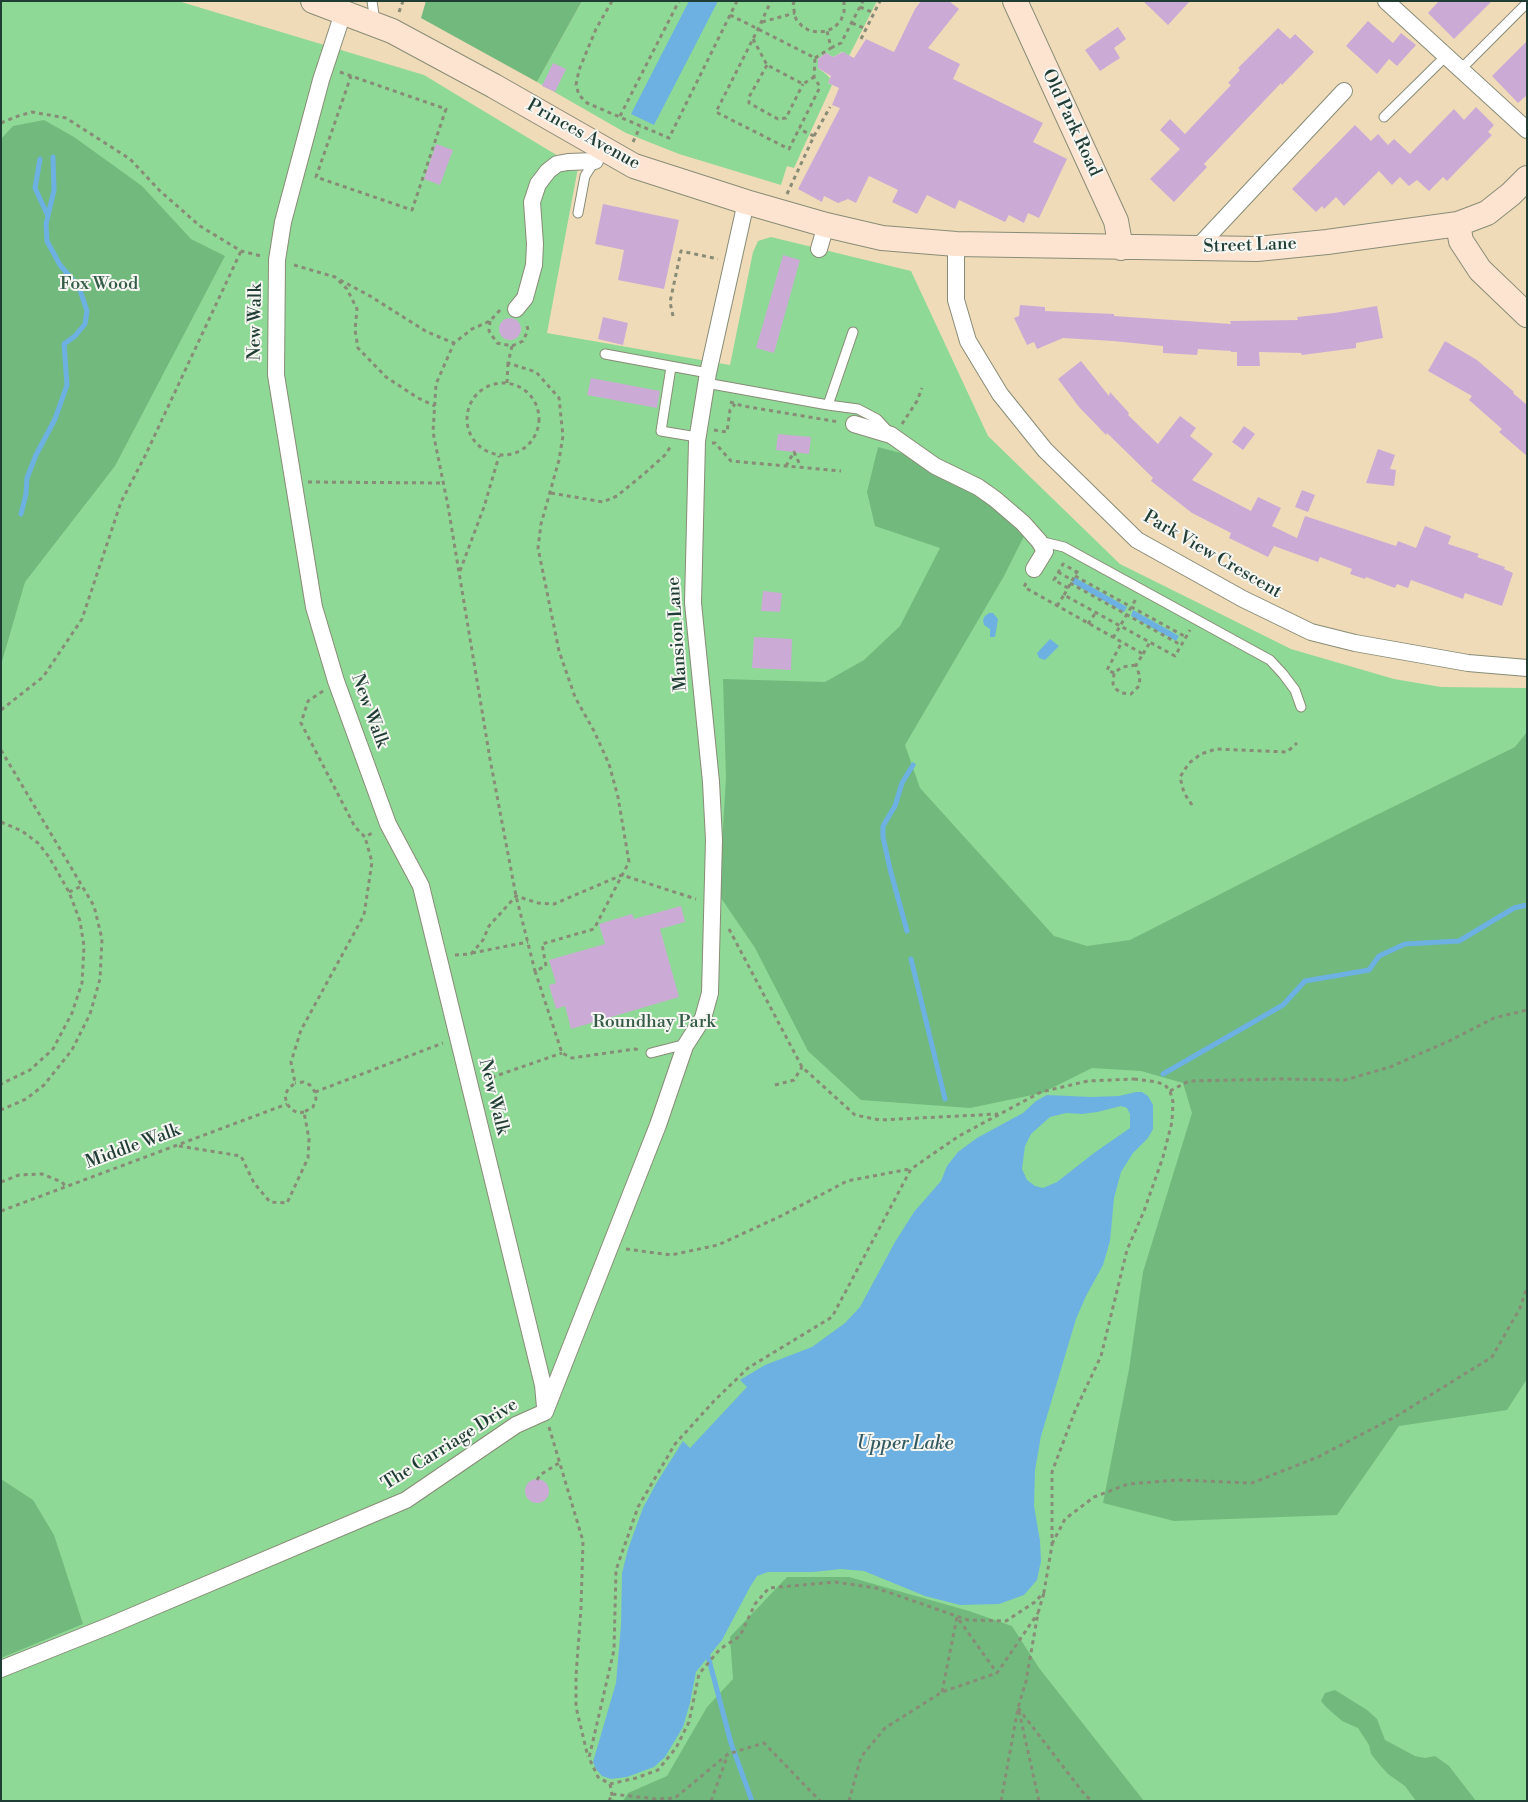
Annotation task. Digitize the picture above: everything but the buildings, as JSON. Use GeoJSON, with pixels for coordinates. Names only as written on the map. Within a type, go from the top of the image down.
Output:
{"type":"FeatureCollection","features":[{"type":"Feature","properties":{"kind":"street","name":"Princes Avenue"},"geometry":{"type":"LineString","coordinates":[[313,1],[392,31],[494,86],[600,155],[746,202],[826,225],[882,238],[956,244]]}},
{"type":"Feature","properties":{"kind":"street","name":"Old Park Road"},"geometry":{"type":"LineString","coordinates":[[1017,2],[1116,221],[1121,248]]}},
{"type":"Feature","properties":{"kind":"street"},"geometry":{"type":"LineString","coordinates":[[1397,5],[1460,70],[1527,130]]}},
{"type":"Feature","properties":{"kind":"street","name":"New Walk"},"geometry":{"type":"LineString","coordinates":[[344,13],[325,67],[283,222],[277,260],[276,375],[314,607],[336,681],[388,824],[421,886],[543,1385],[545,1412]]}},
{"type":"Feature","properties":{"kind":"street"},"geometry":{"type":"LineString","coordinates":[[1198,248],[1344,91]]}},
{"type":"Feature","properties":{"kind":"street"},"geometry":{"type":"LineString","coordinates":[[516,309],[525,298],[534,265],[535,244],[532,202],[538,184],[548,171],[557,164],[600,155]]}},
{"type":"Feature","properties":{"kind":"street","name":"Street Lane"},"geometry":{"type":"LineString","coordinates":[[956,244],[1256,249],[1326,242],[1458,224],[1487,213],[1527,178]]}},
{"type":"Feature","properties":{"kind":"street","name":"Mansion Lane"},"geometry":{"type":"LineString","coordinates":[[680,1061],[686,1044],[703,1018],[710,992],[714,840],[711,782],[693,603],[698,435],[707,378],[746,202]]}},
{"type":"Feature","properties":{"kind":"street"},"geometry":{"type":"LineString","coordinates":[[1458,224],[1461,241],[1480,270],[1527,315]]}},
{"type":"Feature","properties":{"kind":"street"},"geometry":{"type":"LineString","coordinates":[[819,249],[826,225]]}},
{"type":"Feature","properties":{"kind":"street","name":"Park View Crescent"},"geometry":{"type":"LineString","coordinates":[[956,244],[956,300],[958,308],[968,341],[1000,394],[1045,450],[1137,540],[1243,599],[1311,632],[1355,643],[1468,663],[1527,668]]}},
{"type":"Feature","properties":{"kind":"street"},"geometry":{"type":"LineString","coordinates":[[854,424],[891,435],[935,466],[978,487],[995,499],[1023,523],[1039,541],[1045,551],[1037,565]]}},
{"type":"Feature","properties":{"kind":"street","name":"The Carriage Drive"},"geometry":{"type":"LineString","coordinates":[[1,1669],[111,1625],[406,1500],[516,1425],[545,1412],[658,1126],[680,1061]]}},
{"type":"Feature","properties":{"kind":"lane"},"geometry":{"type":"LineString","coordinates":[[372,1],[376,24]]}},
{"type":"Feature","properties":{"kind":"lane"},"geometry":{"type":"LineString","coordinates":[[1460,70],[1527,2]]}},
{"type":"Feature","properties":{"kind":"lane"},"geometry":{"type":"LineString","coordinates":[[1384,117],[1446,56]]}},
{"type":"Feature","properties":{"kind":"lane"},"geometry":{"type":"LineString","coordinates":[[578,212],[586,176],[600,155]]}},
{"type":"Feature","properties":{"kind":"lane"},"geometry":{"type":"LineString","coordinates":[[828,405],[853,332]]}},
{"type":"Feature","properties":{"kind":"lane"},"geometry":{"type":"LineString","coordinates":[[605,354],[671,366],[707,378],[828,405],[858,409],[877,419],[891,435]]}},
{"type":"Feature","properties":{"kind":"lane"},"geometry":{"type":"LineString","coordinates":[[671,366],[661,431],[698,435]]}},
{"type":"Feature","properties":{"kind":"lane"},"geometry":{"type":"LineString","coordinates":[[1039,541],[1064,547],[1270,660],[1295,690],[1302,707]]}},
{"type":"Feature","properties":{"kind":"lane"},"geometry":{"type":"LineString","coordinates":[[651,1053],[686,1044]]}},
{"type":"Feature","properties":{"kind":"path"},"geometry":{"type":"LineString","coordinates":[[612,1],[593,37],[579,70],[576,85],[579,95],[587,102],[669,138],[737,1]]}},
{"type":"Feature","properties":{"kind":"path"},"geometry":{"type":"LineString","coordinates":[[620,116],[679,1]]}},
{"type":"Feature","properties":{"kind":"path"},"geometry":{"type":"LineString","coordinates":[[771,1],[716,112],[789,148],[820,88],[814,77],[815,58]]}},
{"type":"Feature","properties":{"kind":"path"},"geometry":{"type":"LineString","coordinates":[[794,1],[793,6],[796,19],[802,26],[818,32],[827,31],[841,20],[844,12],[844,1]]}},
{"type":"Feature","properties":{"kind":"path"},"geometry":{"type":"LineString","coordinates":[[815,58],[841,43],[863,1]]}},
{"type":"Feature","properties":{"kind":"path"},"geometry":{"type":"LineString","coordinates":[[861,39],[880,1]]}},
{"type":"Feature","properties":{"kind":"path"},"geometry":{"type":"LineString","coordinates":[[860,7],[874,14]]}},
{"type":"Feature","properties":{"kind":"path"},"geometry":{"type":"LineString","coordinates":[[761,22],[795,13]]}},
{"type":"Feature","properties":{"kind":"path"},"geometry":{"type":"LineString","coordinates":[[730,15],[815,58]]}},
{"type":"Feature","properties":{"kind":"path"},"geometry":{"type":"LineString","coordinates":[[852,23],[866,29]]}},
{"type":"Feature","properties":{"kind":"path"},"geometry":{"type":"LineString","coordinates":[[827,31],[831,48]]}},
{"type":"Feature","properties":{"kind":"path"},"geometry":{"type":"LineString","coordinates":[[753,39],[767,65],[803,84]]}},
{"type":"Feature","properties":{"kind":"path"},"geometry":{"type":"LineString","coordinates":[[767,65],[749,97],[749,103],[778,119],[786,118],[803,84],[814,77]]}},
{"type":"Feature","properties":{"kind":"path"},"geometry":{"type":"LineString","coordinates":[[325,67],[351,76],[446,109],[412,210],[316,177],[351,76]]}},
{"type":"Feature","properties":{"kind":"path"},"geometry":{"type":"LineString","coordinates":[[793,198],[786,195],[830,106]]}},
{"type":"Feature","properties":{"kind":"path"},"geometry":{"type":"LineString","coordinates":[[1,123],[32,112],[66,118],[130,159],[160,191],[200,226],[241,251],[335,277],[370,296],[427,332],[454,343]]}},
{"type":"Feature","properties":{"kind":"path"},"geometry":{"type":"LineString","coordinates":[[799,129],[814,136]]}},
{"type":"Feature","properties":{"kind":"path"},"geometry":{"type":"LineString","coordinates":[[1,710],[43,677],[82,619],[121,502],[145,456],[241,251]]}},
{"type":"Feature","properties":{"kind":"path"},"geometry":{"type":"LineString","coordinates":[[673,316],[670,302],[681,251],[732,262]]}},
{"type":"Feature","properties":{"kind":"path"},"geometry":{"type":"LineString","coordinates":[[335,277],[347,289],[357,309],[355,330],[358,348],[386,376],[418,398],[435,406]]}},
{"type":"Feature","properties":{"kind":"path"},"geometry":{"type":"LineString","coordinates":[[490,321],[489,331],[497,343],[512,346],[523,340],[528,330],[525,316],[516,309],[498,310],[490,321],[472,329],[454,343],[436,384],[433,432],[444,483],[490,759],[516,896],[535,971],[562,1054]]}},
{"type":"Feature","properties":{"kind":"path"},"geometry":{"type":"LineString","coordinates":[[507,383],[508,363],[512,346]]}},
{"type":"Feature","properties":{"kind":"path"},"geometry":{"type":"LineString","coordinates":[[508,363],[536,372],[559,398],[563,436],[559,460],[541,524],[538,548],[540,564],[559,651],[575,697],[594,730],[609,764],[618,796],[629,862],[594,929],[542,944],[546,966],[535,971]]}},
{"type":"Feature","properties":{"kind":"path"},"geometry":{"type":"LineString","coordinates":[[507,383],[523,388],[531,395],[538,409],[540,424],[537,434],[524,450],[515,454],[499,456],[485,452],[477,445],[469,431],[467,416],[469,405],[483,389],[492,384],[507,383]]}},
{"type":"Feature","properties":{"kind":"path"},"geometry":{"type":"LineString","coordinates":[[891,435],[903,424],[917,401],[922,388]]}},
{"type":"Feature","properties":{"kind":"path"},"geometry":{"type":"LineString","coordinates":[[698,435],[727,432],[730,410],[735,404],[854,424]]}},
{"type":"Feature","properties":{"kind":"path"},"geometry":{"type":"LineString","coordinates":[[551,492],[603,502],[617,496],[665,455],[671,445],[672,433]]}},
{"type":"Feature","properties":{"kind":"path"},"geometry":{"type":"LineString","coordinates":[[698,435],[714,443],[731,461],[841,471]]}},
{"type":"Feature","properties":{"kind":"path"},"geometry":{"type":"LineString","coordinates":[[786,466],[794,452],[801,467]]}},
{"type":"Feature","properties":{"kind":"path"},"geometry":{"type":"LineString","coordinates":[[459,572],[484,508],[499,456]]}},
{"type":"Feature","properties":{"kind":"path"},"geometry":{"type":"LineString","coordinates":[[293,482],[444,483]]}},
{"type":"Feature","properties":{"kind":"path"},"geometry":{"type":"LineString","coordinates":[[1068,588],[1054,580],[1063,564],[1074,578],[1127,615],[1182,645]]}},
{"type":"Feature","properties":{"kind":"path"},"geometry":{"type":"LineString","coordinates":[[1143,654],[1024,587],[1037,565],[1074,578],[1186,638]]}},
{"type":"Feature","properties":{"kind":"path"},"geometry":{"type":"LineString","coordinates":[[1057,606],[1064,595],[1175,656],[1192,626]]}},
{"type":"Feature","properties":{"kind":"path"},"geometry":{"type":"LineString","coordinates":[[1113,638],[1138,597]]}},
{"type":"Feature","properties":{"kind":"path"},"geometry":{"type":"LineString","coordinates":[[1088,624],[1096,612]]}},
{"type":"Feature","properties":{"kind":"path"},"geometry":{"type":"LineString","coordinates":[[1114,673],[1107,670],[1122,642]]}},
{"type":"Feature","properties":{"kind":"path"},"geometry":{"type":"LineString","coordinates":[[1136,665],[1140,677],[1139,686],[1131,694],[1125,694],[1116,689],[1113,684],[1114,673],[1122,667],[1136,665],[1150,642]]}},
{"type":"Feature","properties":{"kind":"path"},"geometry":{"type":"LineString","coordinates":[[295,1084],[291,1062],[301,1030],[364,915],[372,862],[364,837],[355,827],[301,723],[308,702],[336,681]]}},
{"type":"Feature","properties":{"kind":"path"},"geometry":{"type":"LineString","coordinates":[[1192,805],[1184,793],[1180,777],[1189,763],[1201,754],[1216,749],[1287,752],[1296,743]]}},
{"type":"Feature","properties":{"kind":"path"},"geometry":{"type":"LineString","coordinates":[[1,750],[94,906],[102,939],[100,979],[90,1014],[72,1050],[44,1085],[26,1099],[1,1110]]}},
{"type":"Feature","properties":{"kind":"path"},"geometry":{"type":"LineString","coordinates":[[1,822],[22,831],[38,843],[49,857],[69,892],[80,921],[84,946],[82,983],[72,1013],[53,1049],[30,1070],[1,1084]]}},
{"type":"Feature","properties":{"kind":"path"},"geometry":{"type":"LineString","coordinates":[[364,837],[388,824]]}},
{"type":"Feature","properties":{"kind":"path"},"geometry":{"type":"LineString","coordinates":[[516,896],[538,903],[554,904],[622,874],[712,905],[727,925],[802,1067],[855,1115],[880,1120],[1001,1114]]}},
{"type":"Feature","properties":{"kind":"path"},"geometry":{"type":"LineString","coordinates":[[69,892],[82,886]]}},
{"type":"Feature","properties":{"kind":"path"},"geometry":{"type":"LineString","coordinates":[[471,954],[483,940],[490,926],[516,896]]}},
{"type":"Feature","properties":{"kind":"path"},"geometry":{"type":"LineString","coordinates":[[438,954],[462,956],[528,942]]}},
{"type":"Feature","properties":{"kind":"path"},"geometry":{"type":"LineString","coordinates":[[1170,1091],[1189,1081],[1345,1080],[1390,1067],[1450,1041],[1494,1018],[1527,1010]]}},
{"type":"Feature","properties":{"kind":"path"},"geometry":{"type":"LineString","coordinates":[[315,1092],[457,1039]]}},
{"type":"Feature","properties":{"kind":"path"},"geometry":{"type":"LineString","coordinates":[[487,1079],[562,1054],[572,1058],[636,1049],[651,1053]]}},
{"type":"Feature","properties":{"kind":"path"},"geometry":{"type":"LineString","coordinates":[[775,1085],[794,1080],[802,1067]]}},
{"type":"Feature","properties":{"kind":"path"},"geometry":{"type":"LineString","coordinates":[[611,1247],[671,1254],[718,1245],[781,1216],[847,1181],[911,1169],[959,1136],[1041,1092],[1088,1081],[1134,1079],[1156,1082],[1165,1085],[1170,1091],[1173,1102],[1172,1122],[1163,1157],[1144,1211],[1127,1250],[1101,1356],[1075,1411],[1052,1472],[1052,1545],[1001,1801]]}},
{"type":"Feature","properties":{"kind":"path"},"geometry":{"type":"LineString","coordinates":[[303,1082],[310,1085],[315,1092],[316,1100],[313,1107],[304,1112],[299,1113],[292,1110],[287,1104],[286,1096],[288,1089],[295,1084],[303,1082]]}},
{"type":"Feature","properties":{"kind":"path","name":"Middle Walk"},"geometry":{"type":"LineString","coordinates":[[1,1210],[178,1146],[287,1104]]}},
{"type":"Feature","properties":{"kind":"path"},"geometry":{"type":"LineString","coordinates":[[178,1146],[241,1156],[254,1183],[270,1202],[287,1203],[308,1158],[309,1138],[304,1112]]}},
{"type":"Feature","properties":{"kind":"path"},"geometry":{"type":"LineString","coordinates":[[588,1758],[614,1650],[616,1570],[638,1507],[675,1444],[714,1401],[748,1368],[832,1317],[911,1169]]}},
{"type":"Feature","properties":{"kind":"path"},"geometry":{"type":"LineString","coordinates":[[1,1182],[19,1175],[42,1174],[62,1182],[66,1187]]}},
{"type":"Feature","properties":{"kind":"path"},"geometry":{"type":"LineString","coordinates":[[1052,1545],[1065,1519],[1094,1497],[1128,1484],[1177,1480],[1252,1483],[1318,1457],[1395,1416],[1492,1357],[1520,1308],[1527,1287]]}},
{"type":"Feature","properties":{"kind":"path"},"geometry":{"type":"LineString","coordinates":[[545,1412],[583,1541],[576,1707],[588,1758],[598,1777],[610,1784],[636,1778],[658,1770],[676,1748],[689,1722],[700,1674],[720,1649],[740,1636],[755,1604],[769,1588],[835,1582],[876,1588],[968,1620],[1006,1621],[1035,1602],[1044,1592]]}},
{"type":"Feature","properties":{"kind":"path"},"geometry":{"type":"LineString","coordinates":[[537,1480],[540,1475],[559,1463]]}},
{"type":"Feature","properties":{"kind":"path"},"geometry":{"type":"LineString","coordinates":[[849,1801],[861,1757],[886,1728],[942,1692],[997,1672],[1038,1613]]}},
{"type":"Feature","properties":{"kind":"path"},"geometry":{"type":"LineString","coordinates":[[957,1617],[997,1672]]}},
{"type":"Feature","properties":{"kind":"path"},"geometry":{"type":"LineString","coordinates":[[942,1692],[957,1617]]}},
{"type":"Feature","properties":{"kind":"path"},"geometry":{"type":"LineString","coordinates":[[1018,1708],[1039,1801]]}},
{"type":"Feature","properties":{"kind":"path"},"geometry":{"type":"LineString","coordinates":[[1018,1708],[1085,1795],[1092,1801]]}},
{"type":"Feature","properties":{"kind":"path"},"geometry":{"type":"LineString","coordinates":[[612,1794],[657,1799],[676,1798],[728,1754],[764,1743],[820,1801]]}},
{"type":"Feature","properties":{"kind":"path"},"geometry":{"type":"LineString","coordinates":[[711,1801],[728,1754]]}},
{"type":"Feature","properties":{"kind":"path"},"geometry":{"type":"LineString","coordinates":[[610,1784],[613,1801]]}},
{"type":"Feature","properties":{"kind":"path"},"geometry":{"type":"LineString","coordinates":[[609,1801],[612,1794]]}},
{"type":"Feature","properties":{"kind":"green space","name":"Roundhay Park"},"geometry":{"type":"Polygon","coordinates":[[[1,1],[178,1],[424,75],[578,168],[547,333],[730,365],[753,252],[758,241],[771,237],[911,271],[988,436],[1120,564],[1291,649],[1394,679],[1441,687],[1527,688],[1527,1801],[1,1801],[1,1]]]}},
{"type":"Feature","properties":{"kind":"green space"},"geometry":{"type":"Polygon","coordinates":[[[426,1],[582,1],[537,82],[421,18],[426,1]]]}},
{"type":"Feature","properties":{"kind":"green space"},"geometry":{"type":"Polygon","coordinates":[[[582,1],[877,1],[849,56],[842,52],[833,57],[826,53],[818,59],[818,68],[830,78],[828,83],[832,85],[794,168],[787,166],[781,185],[679,154],[626,133],[537,82],[582,1]]]}},
{"type":"Feature","properties":{"kind":"green space","name":"Fox Wood"},"geometry":{"type":"Polygon","coordinates":[[[44,120],[74,137],[142,186],[191,239],[225,256],[115,466],[25,582],[1,665],[1,139],[13,126],[44,120]]]}},
{"type":"Feature","properties":{"kind":"green space"},"geometry":{"type":"Polygon","coordinates":[[[878,447],[960,469],[1006,503],[1029,526],[1004,576],[905,745],[920,788],[1054,936],[1087,946],[1130,940],[1356,825],[1515,747],[1527,732],[1527,1379],[1507,1410],[1399,1426],[1337,1515],[1174,1521],[1103,1503],[1129,1369],[1143,1272],[1192,1113],[1183,1083],[1141,1071],[1092,1068],[1042,1093],[970,1108],[861,1100],[808,1051],[755,948],[719,895],[726,778],[723,679],[825,682],[864,660],[900,626],[940,548],[875,526],[867,492],[878,447]]]}},
{"type":"Feature","properties":{"kind":"green space"},"geometry":{"type":"Polygon","coordinates":[[[1,1479],[33,1500],[54,1535],[83,1624],[1,1658],[1,1479]]]}},
{"type":"Feature","properties":{"kind":"green space"},"geometry":{"type":"Polygon","coordinates":[[[787,1577],[849,1577],[969,1611],[1012,1626],[1039,1668],[1144,1801],[623,1801],[628,1793],[667,1776],[707,1707],[733,1679],[730,1637],[787,1577]]]}},
{"type":"Feature","properties":{"kind":"green space"},"geometry":{"type":"Polygon","coordinates":[[[1335,1690],[1367,1710],[1377,1719],[1385,1740],[1415,1756],[1425,1758],[1435,1756],[1449,1766],[1476,1801],[1416,1801],[1405,1786],[1388,1774],[1371,1754],[1369,1745],[1358,1728],[1342,1721],[1321,1701],[1325,1693],[1335,1690]]]}},
{"type":"Feature","properties":{"kind":"water"},"geometry":{"type":"Polygon","coordinates":[[[689,1],[718,1],[654,125],[631,114],[689,1]]]}},
{"type":"Feature","properties":{"kind":"water"},"geometry":{"type":"Polygon","coordinates":[[[1074,577],[1127,607],[1124,612],[1072,583],[1074,577]]]}},
{"type":"Feature","properties":{"kind":"water"},"geometry":{"type":"Polygon","coordinates":[[[1133,610],[1179,636],[1176,641],[1131,616],[1133,610]]]}},
{"type":"Feature","properties":{"kind":"water"},"geometry":{"type":"Polygon","coordinates":[[[989,613],[993,613],[998,619],[995,637],[990,637],[990,629],[984,625],[983,621],[984,617],[989,613]]]}},
{"type":"Feature","properties":{"kind":"water"},"geometry":{"type":"Polygon","coordinates":[[[1050,639],[1059,646],[1045,660],[1039,658],[1037,653],[1050,639]]]}},
{"type":"Feature","properties":{"kind":"water","name":"Upper Lake"},"geometry":{"type":"Polygon","coordinates":[[[1142,1092],[1148,1096],[1153,1105],[1153,1129],[1148,1138],[1133,1153],[1121,1172],[1114,1198],[1110,1241],[1103,1265],[1076,1319],[1041,1436],[1035,1470],[1034,1506],[1040,1541],[1041,1561],[1037,1580],[1024,1595],[999,1604],[960,1605],[925,1596],[864,1571],[841,1569],[813,1572],[768,1572],[757,1576],[722,1640],[696,1672],[683,1727],[665,1757],[654,1767],[627,1777],[611,1779],[602,1776],[593,1762],[616,1683],[621,1625],[622,1573],[628,1549],[643,1508],[683,1441],[690,1448],[747,1387],[740,1380],[765,1365],[812,1347],[845,1323],[860,1307],[895,1242],[914,1212],[941,1181],[947,1166],[958,1152],[977,1138],[1023,1113],[1036,1101],[1047,1095],[1119,1096],[1142,1092]],[[1121,1106],[1097,1112],[1082,1114],[1066,1113],[1050,1117],[1031,1134],[1025,1146],[1022,1169],[1027,1180],[1035,1186],[1043,1188],[1057,1182],[1130,1128],[1130,1114],[1127,1108],[1121,1106]]]}},
{"type":"Feature","properties":{"kind":"waterway"},"geometry":{"type":"LineString","coordinates":[[21,514],[26,494],[27,478],[36,455],[55,419],[67,385],[64,344],[75,336],[85,324],[87,311],[79,287],[60,265],[47,241],[46,224],[54,190],[53,157]]}},
{"type":"Feature","properties":{"kind":"waterway"},"geometry":{"type":"LineString","coordinates":[[40,159],[35,188],[48,216]]}},
{"type":"Feature","properties":{"kind":"waterway"},"geometry":{"type":"LineString","coordinates":[[907,931],[890,869],[883,837],[883,826],[895,806],[902,783],[913,765]]}},
{"type":"Feature","properties":{"kind":"waterway"},"geometry":{"type":"LineString","coordinates":[[1163,1074],[1283,1005],[1305,981],[1369,970],[1379,956],[1405,944],[1459,941],[1514,908],[1527,905]]}},
{"type":"Feature","properties":{"kind":"waterway"},"geometry":{"type":"LineString","coordinates":[[911,959],[945,1099]]}},
{"type":"Feature","properties":{"kind":"waterway"},"geometry":{"type":"LineString","coordinates":[[708,1656],[731,1743],[752,1801]]}}]}
